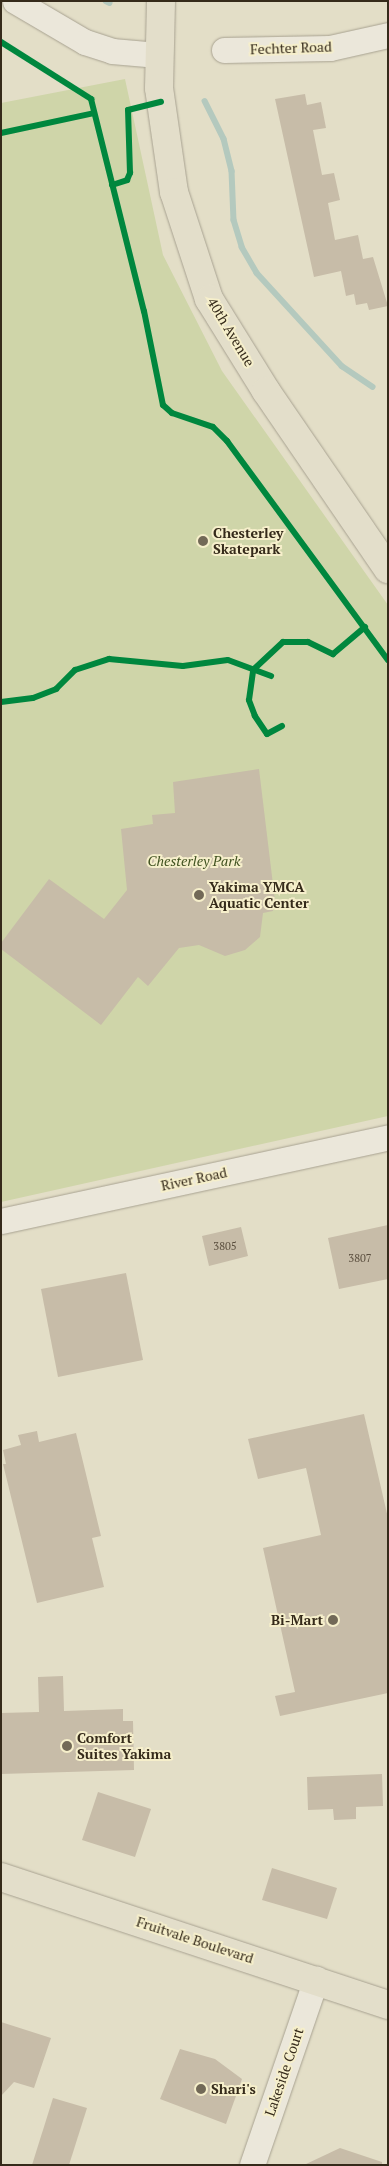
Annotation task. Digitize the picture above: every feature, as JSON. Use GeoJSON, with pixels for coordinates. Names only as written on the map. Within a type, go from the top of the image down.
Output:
{"type":"FeatureCollection","features":[{"type":"Feature","properties":{"kind":"main road","name":"40th Avenue"},"geometry":{"type":"LineString","coordinates":[[161,1],[158,55],[159,88],[174,192],[209,299],[266,392],[388,569]]}},
{"type":"Feature","properties":{"kind":"main road","name":"Fruitvale Boulevard"},"geometry":{"type":"LineString","coordinates":[[1,1877],[316,1978],[388,2005]]}},
{"type":"Feature","properties":{"kind":"street"},"geometry":{"type":"LineString","coordinates":[[15,1],[85,42],[112,51],[158,55]]}},
{"type":"Feature","properties":{"kind":"street","name":"Fechter Road"},"geometry":{"type":"LineString","coordinates":[[224,50],[330,48],[388,36]]}},
{"type":"Feature","properties":{"kind":"street","name":"River Road"},"geometry":{"type":"LineString","coordinates":[[1,1221],[388,1138]]}},
{"type":"Feature","properties":{"kind":"street","name":"Lakeside Court"},"geometry":{"type":"LineString","coordinates":[[252,2165],[316,1978]]}},
{"type":"Feature","properties":{"kind":"green space","name":"Chesterley Park"},"geometry":{"type":"Polygon","coordinates":[[[125,79],[163,255],[222,371],[388,605],[388,1116],[1,1202],[1,103],[125,79]]]}},
{"type":"Feature","properties":{"kind":"building"},"geometry":{"type":"Polygon","coordinates":[[[305,94],[307,105],[321,102],[326,128],[313,130],[322,175],[334,173],[340,200],[328,203],[335,240],[358,235],[363,259],[373,257],[388,306],[369,310],[367,303],[356,305],[354,294],[346,296],[341,271],[314,277],[275,99],[305,94]]]}},
{"type":"Feature","properties":{"kind":"building","name":"Yakima YMCA Aquatic Center"},"geometry":{"type":"Polygon","coordinates":[[[259,769],[275,901],[273,911],[263,913],[260,937],[245,950],[225,956],[199,945],[179,948],[148,986],[138,977],[101,1025],[1,949],[1,943],[49,879],[104,919],[127,890],[121,829],[153,824],[152,815],[175,813],[173,782],[259,769]]]}},
{"type":"Feature","properties":{"kind":"building"},"geometry":{"type":"Polygon","coordinates":[[[388,1225],[388,1279],[339,1289],[328,1238],[388,1225]]]}},
{"type":"Feature","properties":{"kind":"building"},"geometry":{"type":"Polygon","coordinates":[[[241,1227],[248,1256],[209,1266],[202,1236],[241,1227]]]}},
{"type":"Feature","properties":{"kind":"building"},"geometry":{"type":"Polygon","coordinates":[[[126,1273],[143,1360],[58,1377],[41,1289],[126,1273]]]}},
{"type":"Feature","properties":{"kind":"building","name":"Bi-Mart"},"geometry":{"type":"Polygon","coordinates":[[[364,1414],[388,1518],[388,1693],[280,1716],[275,1696],[295,1692],[263,1548],[321,1535],[306,1468],[258,1479],[248,1439],[364,1414]]]}},
{"type":"Feature","properties":{"kind":"building"},"geometry":{"type":"Polygon","coordinates":[[[37,1431],[39,1442],[76,1433],[101,1536],[92,1538],[104,1587],[37,1603],[3,1464],[6,1464],[3,1450],[21,1445],[18,1435],[37,1431]]]}},
{"type":"Feature","properties":{"kind":"building","name":"Comfort Suites Yakima"},"geometry":{"type":"Polygon","coordinates":[[[63,1676],[64,1711],[123,1709],[123,1721],[133,1721],[134,1770],[1,1774],[1,1713],[39,1712],[38,1677],[63,1676]]]}},
{"type":"Feature","properties":{"kind":"building"},"geometry":{"type":"Polygon","coordinates":[[[382,1774],[383,1806],[356,1807],[356,1819],[334,1820],[333,1809],[308,1810],[307,1777],[382,1774]]]}},
{"type":"Feature","properties":{"kind":"building"},"geometry":{"type":"Polygon","coordinates":[[[98,1792],[151,1809],[135,1857],[82,1840],[98,1792]]]}},
{"type":"Feature","properties":{"kind":"building"},"geometry":{"type":"Polygon","coordinates":[[[272,1868],[337,1888],[327,1919],[262,1900],[272,1868]]]}},
{"type":"Feature","properties":{"kind":"building"},"geometry":{"type":"Polygon","coordinates":[[[1,2022],[51,2038],[34,2088],[14,2082],[1,2096],[1,2022]]]}},
{"type":"Feature","properties":{"kind":"building","name":"Shari's"},"geometry":{"type":"Polygon","coordinates":[[[180,2049],[215,2059],[242,2079],[226,2124],[160,2099],[180,2049]]]}},
{"type":"Feature","properties":{"kind":"building"},"geometry":{"type":"Polygon","coordinates":[[[53,2098],[87,2108],[69,2165],[32,2165],[53,2098]]]}},
{"type":"Feature","properties":{"kind":"building"},"geometry":{"type":"Polygon","coordinates":[[[340,2148],[382,2162],[382,2165],[304,2165],[340,2148]]]}},
{"type":"Feature","properties":{"kind":"waterway"},"geometry":{"type":"LineString","coordinates":[[106,1],[110,3]]}},
{"type":"Feature","properties":{"kind":"waterway"},"geometry":{"type":"LineString","coordinates":[[205,101],[224,139],[232,171],[234,220],[242,247],[257,273],[342,366],[373,387]]}},
{"type":"Feature","properties":{"kind":"cycle path"},"geometry":{"type":"LineString","coordinates":[[1,42],[91,99],[144,311],[163,405],[172,413],[213,427],[227,441],[388,660]]}},
{"type":"Feature","properties":{"kind":"cycle path"},"geometry":{"type":"LineString","coordinates":[[112,185],[127,180],[130,173],[128,110],[161,102]]}},
{"type":"Feature","properties":{"kind":"cycle path"},"geometry":{"type":"LineString","coordinates":[[1,133],[94,113]]}},
{"type":"Feature","properties":{"kind":"cycle path"},"geometry":{"type":"LineString","coordinates":[[282,726],[267,734],[255,716],[249,700],[253,670],[283,642],[308,642],[333,654],[365,627]]}},
{"type":"Feature","properties":{"kind":"cycle path"},"geometry":{"type":"LineString","coordinates":[[1,702],[33,698],[56,689],[75,670],[109,659],[183,666],[228,660],[271,676]]}},
{"type":"Feature","properties":{"kind":"place","name":"Chesterley Skatepark"},"geometry":{"type":"Point","coordinates":[203,541]}},
{"type":"Feature","properties":{"kind":"place","name":"Yakima YMCA Aquatic Center"},"geometry":{"type":"Point","coordinates":[199,895]}},
{"type":"Feature","properties":{"kind":"place","name":"Bi-Mart"},"geometry":{"type":"Point","coordinates":[333,1620]}},
{"type":"Feature","properties":{"kind":"place","name":"Comfort Suites Yakima"},"geometry":{"type":"Point","coordinates":[67,1746]}},
{"type":"Feature","properties":{"kind":"place","name":"Shari's"},"geometry":{"type":"Point","coordinates":[201,2089]}}]}
